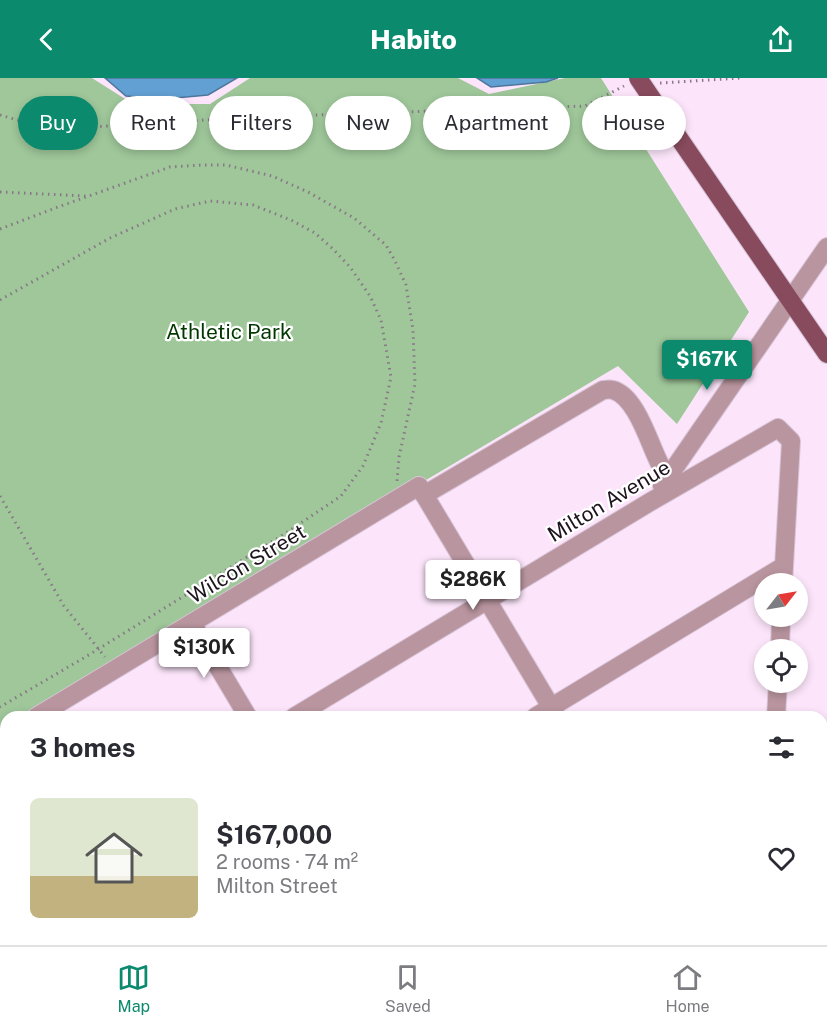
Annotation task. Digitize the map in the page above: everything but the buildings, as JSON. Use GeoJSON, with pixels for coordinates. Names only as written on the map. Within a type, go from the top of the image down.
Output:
{"type":"FeatureCollection","features":[{"type":"Feature","properties":{"kind":"main road"},"geometry":{"type":"LineString","coordinates":[[636,82],[657,105],[827,354]]}},
{"type":"Feature","properties":{"kind":"street"},"geometry":{"type":"LineString","coordinates":[[650,502],[827,247]]}},
{"type":"Feature","properties":{"kind":"street","name":"Wilcon Street"},"geometry":{"type":"LineString","coordinates":[[46,711],[396,500],[422,490],[603,390],[613,390],[625,398],[635,410],[668,479]]}},
{"type":"Feature","properties":{"kind":"street","name":"Milton Avenue"},"geometry":{"type":"LineString","coordinates":[[304,711],[650,502],[778,429],[791,441],[784,573]]}},
{"type":"Feature","properties":{"kind":"street"},"geometry":{"type":"LineString","coordinates":[[422,490],[553,711]]}},
{"type":"Feature","properties":{"kind":"street"},"geometry":{"type":"LineString","coordinates":[[556,711],[754,593]]}},
{"type":"Feature","properties":{"kind":"street"},"geometry":{"type":"LineString","coordinates":[[192,623],[244,711]]}},
{"type":"Feature","properties":{"kind":"street"},"geometry":{"type":"LineString","coordinates":[[773,711],[776,693]]}},
{"type":"Feature","properties":{"kind":"path"},"geometry":{"type":"LineString","coordinates":[[657,84],[741,78]]}},
{"type":"Feature","properties":{"kind":"path"},"geometry":{"type":"LineString","coordinates":[[0,115],[38,126],[59,129],[254,117],[585,106],[622,86],[636,82]]}},
{"type":"Feature","properties":{"kind":"path"},"geometry":{"type":"LineString","coordinates":[[0,229],[170,167],[201,165],[226,165],[272,176],[308,192],[354,218],[386,244],[395,261],[405,285],[413,330],[415,384],[399,457],[396,500]]}},
{"type":"Feature","properties":{"kind":"path"},"geometry":{"type":"LineString","coordinates":[[0,192],[88,196]]}},
{"type":"Feature","properties":{"kind":"path"},"geometry":{"type":"LineString","coordinates":[[0,300],[110,238],[176,209],[210,201],[253,205],[291,220],[315,233],[333,249],[358,279],[370,296],[381,320],[391,377],[381,423],[363,466],[341,496],[286,533],[0,707]]}},
{"type":"Feature","properties":{"kind":"path"},"geometry":{"type":"LineString","coordinates":[[0,496],[64,606],[114,670]]}},
{"type":"Feature","properties":{"kind":"green space","name":"Athletic Park"},"geometry":{"type":"Polygon","coordinates":[[[0,78],[92,78],[120,96],[110,96],[110,150],[197,150],[197,104],[209,104],[209,150],[313,150],[313,96],[222,96],[250,78],[458,78],[489,94],[565,78],[601,78],[612,96],[582,96],[582,150],[647,150],[749,312],[677,424],[618,366],[37,711],[0,711],[0,78]]]}},
{"type":"Feature","properties":{"kind":"water"},"geometry":{"type":"Polygon","coordinates":[[[105,78],[237,78],[208,95],[126,96],[105,78]]]}},
{"type":"Feature","properties":{"kind":"water"},"geometry":{"type":"Polygon","coordinates":[[[477,78],[558,78],[546,82],[491,87],[477,78]]]}}]}
